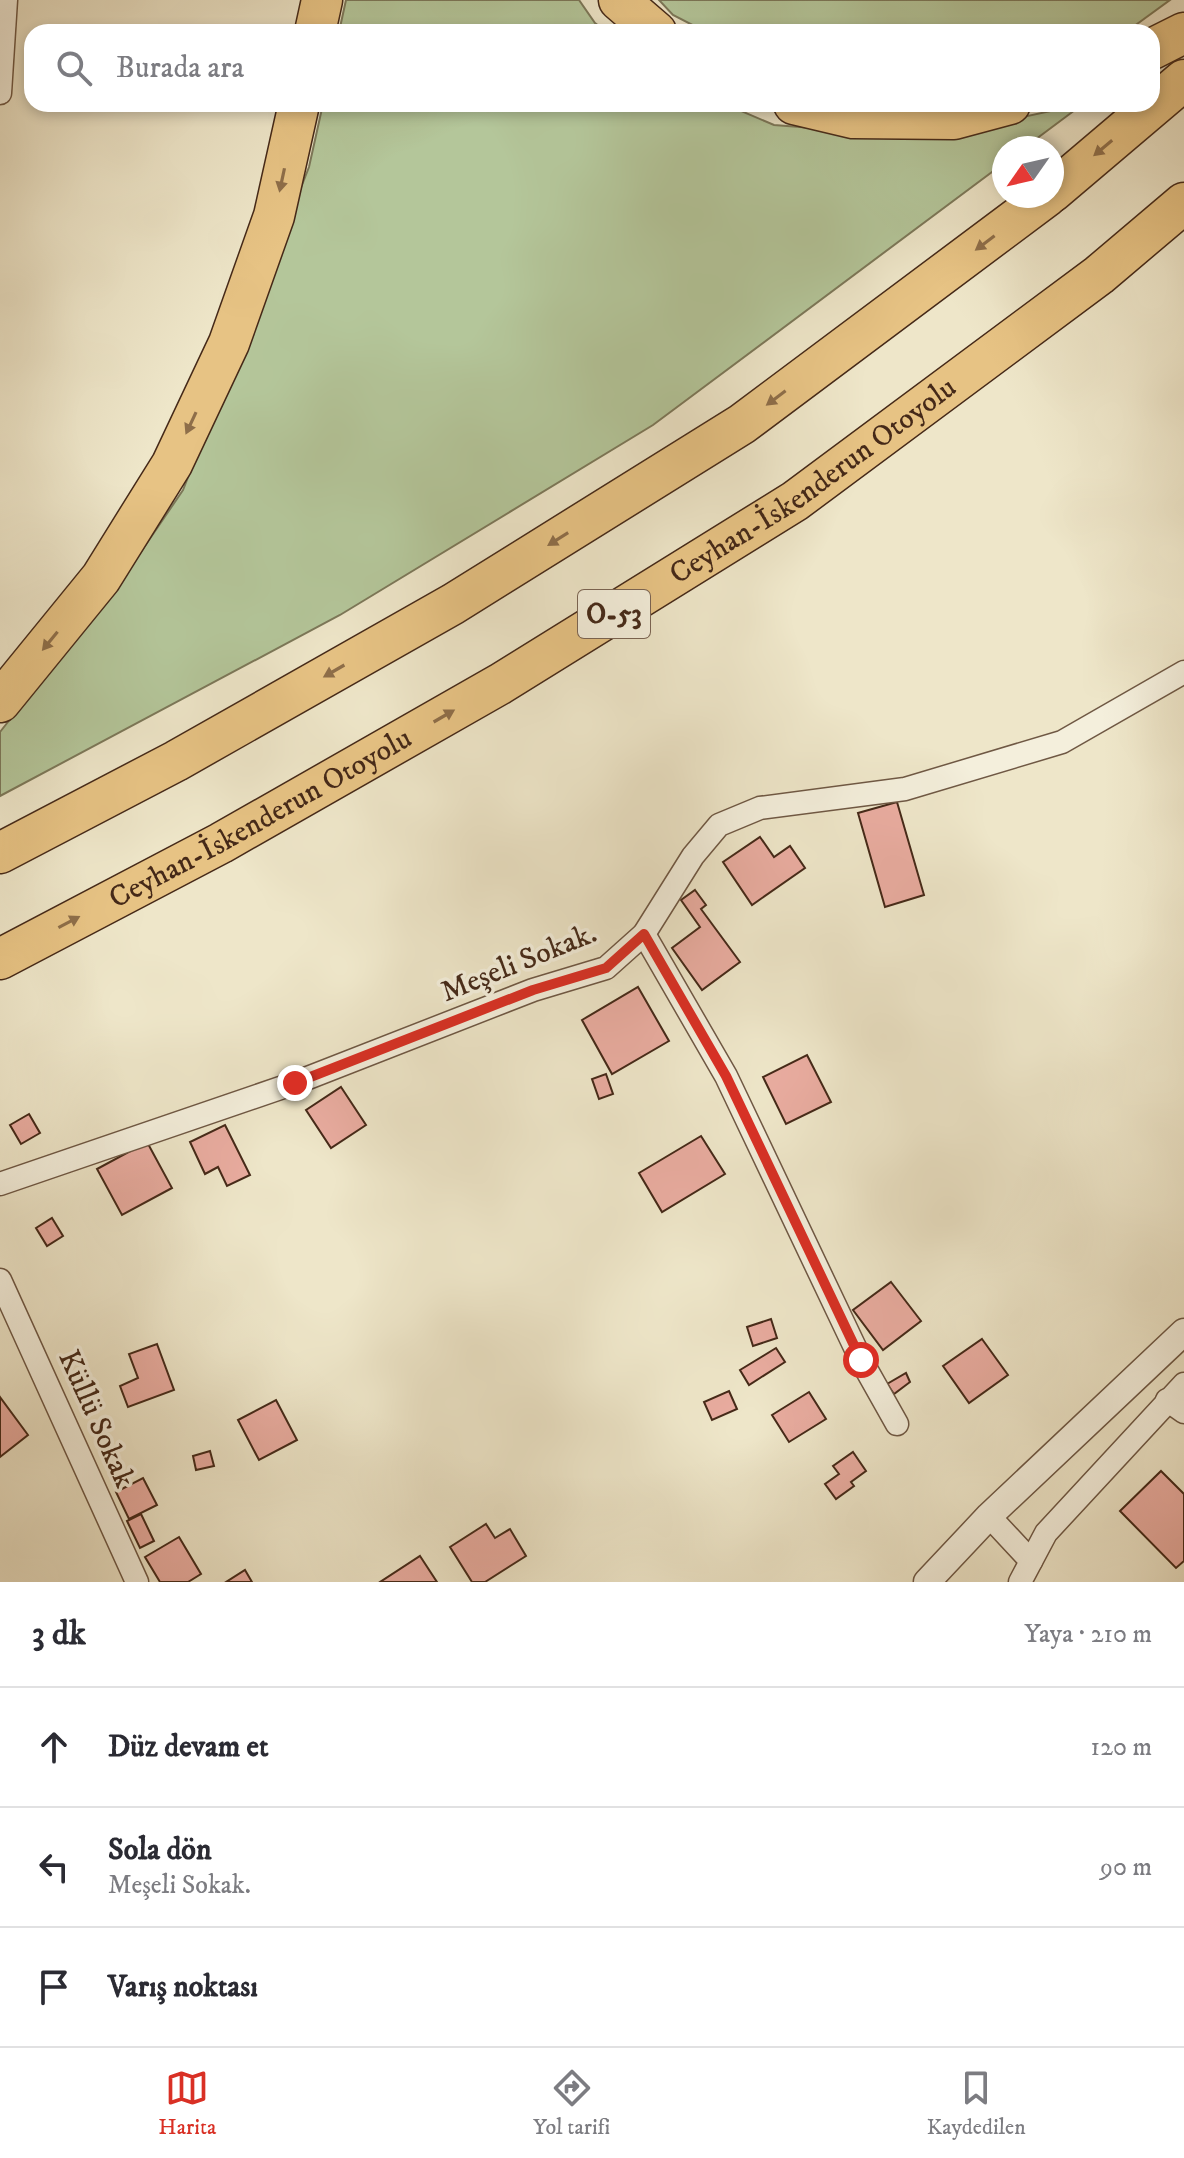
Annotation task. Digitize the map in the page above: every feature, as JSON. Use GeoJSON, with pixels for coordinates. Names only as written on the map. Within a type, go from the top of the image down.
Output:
{"type":"FeatureCollection","features":[{"type":"Feature","properties":{"kind":"highway"},"geometry":{"type":"LineString","coordinates":[[317,24],[322,0]]}},
{"type":"Feature","properties":{"kind":"highway"},"geometry":{"type":"LineString","coordinates":[[619,0],[647,24]]}},
{"type":"Feature","properties":{"kind":"highway"},"geometry":{"type":"LineString","coordinates":[[1160,45],[1184,33]]}},
{"type":"Feature","properties":{"kind":"highway"},"geometry":{"type":"LineString","coordinates":[[1160,100],[1184,80]]}},
{"type":"Feature","properties":{"kind":"highway"},"geometry":{"type":"LineString","coordinates":[[0,702],[101,578],[172,464],[229,343],[274,216],[297,112]]}},
{"type":"Feature","properties":{"kind":"highway"},"geometry":{"type":"LineString","coordinates":[[828,112],[853,118],[954,119],[980,112]]}},
{"type":"Feature","properties":{"kind":"highway"},"geometry":{"type":"LineString","coordinates":[[1064,182],[1146,112]]}},
{"type":"Feature","properties":{"kind":"highway","name":"Ceyhan-İskenderun Otoyolu"},"geometry":{"type":"LineString","coordinates":[[0,959],[221,843],[487,692],[795,501],[1099,275],[1184,203]]}},
{"type":"Feature","properties":{"kind":"highway"},"geometry":{"type":"LineString","coordinates":[[0,853],[176,761],[453,604],[742,424],[1031,208]]}},
{"type":"Feature","properties":{"kind":"highway"},"geometry":{"type":"LineString","coordinates":[[795,501],[1184,224]]}},
{"type":"Feature","properties":{"kind":"street"},"geometry":{"type":"LineString","coordinates":[[0,93],[6,0]]}},
{"type":"Feature","properties":{"kind":"street","name":"Meşeli Sokak."},"geometry":{"type":"LineString","coordinates":[[0,1184],[295,1083],[533,990],[606,968],[644,934],[693,856],[719,825],[760,808],[905,789],[1062,742],[1184,672]]}},
{"type":"Feature","properties":{"kind":"street"},"geometry":{"type":"LineString","coordinates":[[644,934],[726,1076],[861,1360],[897,1424]]}},
{"type":"Feature","properties":{"kind":"street","name":"Küllü Sokak"},"geometry":{"type":"LineString","coordinates":[[0,1280],[137,1582]]}},
{"type":"Feature","properties":{"kind":"street"},"geometry":{"type":"LineString","coordinates":[[927,1582],[989,1516],[1184,1332]]}},
{"type":"Feature","properties":{"kind":"street"},"geometry":{"type":"LineString","coordinates":[[1020,1582],[1046,1533],[1176,1406],[1184,1384]]}},
{"type":"Feature","properties":{"kind":"street"},"geometry":{"type":"LineString","coordinates":[[989,1516],[1031,1561]]}},
{"type":"Feature","properties":{"kind":"green space"},"geometry":{"type":"Polygon","coordinates":[[[346,0],[579,0],[596,24],[341,24],[346,0]]]}},
{"type":"Feature","properties":{"kind":"green space"},"geometry":{"type":"Polygon","coordinates":[[[659,0],[1170,0],[1137,24],[690,24],[673,15],[659,0]]]}},
{"type":"Feature","properties":{"kind":"green space"},"geometry":{"type":"Polygon","coordinates":[[[321,112],[744,112],[774,125],[930,137],[1046,112],[1072,112],[1040,136],[992,136],[992,172],[653,425],[340,615],[0,796],[0,732],[132,565],[183,490],[309,167],[321,112]]]}},
{"type":"Feature","properties":{"kind":"building"},"geometry":{"type":"Polygon","coordinates":[[[897,802],[924,895],[885,907],[858,813],[897,802]]]}},
{"type":"Feature","properties":{"kind":"building"},"geometry":{"type":"Polygon","coordinates":[[[760,837],[774,857],[790,846],[805,868],[752,905],[723,862],[760,837]]]}},
{"type":"Feature","properties":{"kind":"building"},"geometry":{"type":"Polygon","coordinates":[[[695,890],[706,905],[701,909],[740,962],[702,990],[672,948],[700,927],[681,900],[695,890]]]}},
{"type":"Feature","properties":{"kind":"building"},"geometry":{"type":"Polygon","coordinates":[[[638,987],[669,1041],[612,1074],[582,1020],[638,987]]]}},
{"type":"Feature","properties":{"kind":"building"},"geometry":{"type":"Polygon","coordinates":[[[807,1055],[831,1102],[786,1124],[763,1077],[807,1055]]]}},
{"type":"Feature","properties":{"kind":"building"},"geometry":{"type":"Polygon","coordinates":[[[606,1074],[613,1094],[599,1099],[592,1079],[606,1074]]]}},
{"type":"Feature","properties":{"kind":"building"},"geometry":{"type":"Polygon","coordinates":[[[341,1087],[366,1125],[331,1148],[306,1110],[341,1087]]]}},
{"type":"Feature","properties":{"kind":"building"},"geometry":{"type":"Polygon","coordinates":[[[29,1114],[40,1133],[21,1144],[10,1125],[29,1114]]]}},
{"type":"Feature","properties":{"kind":"building"},"geometry":{"type":"Polygon","coordinates":[[[225,1125],[250,1175],[227,1186],[218,1167],[205,1174],[190,1142],[225,1125]]]}},
{"type":"Feature","properties":{"kind":"building"},"geometry":{"type":"Polygon","coordinates":[[[701,1136],[725,1174],[662,1212],[639,1173],[701,1136]]]}},
{"type":"Feature","properties":{"kind":"building"},"geometry":{"type":"Polygon","coordinates":[[[147,1142],[172,1188],[122,1215],[97,1169],[147,1142]]]}},
{"type":"Feature","properties":{"kind":"building"},"geometry":{"type":"Polygon","coordinates":[[[52,1218],[63,1236],[47,1246],[36,1228],[52,1218]]]}},
{"type":"Feature","properties":{"kind":"building"},"geometry":{"type":"Polygon","coordinates":[[[891,1282],[921,1321],[883,1350],[853,1310],[891,1282]]]}},
{"type":"Feature","properties":{"kind":"building"},"geometry":{"type":"Polygon","coordinates":[[[771,1319],[777,1338],[753,1346],[747,1327],[771,1319]]]}},
{"type":"Feature","properties":{"kind":"building"},"geometry":{"type":"Polygon","coordinates":[[[982,1339],[1008,1375],[969,1403],[943,1366],[982,1339]]]}},
{"type":"Feature","properties":{"kind":"building"},"geometry":{"type":"Polygon","coordinates":[[[157,1344],[174,1390],[128,1407],[120,1386],[138,1378],[129,1354],[157,1344]]]}},
{"type":"Feature","properties":{"kind":"building"},"geometry":{"type":"Polygon","coordinates":[[[776,1348],[785,1362],[749,1385],[740,1370],[776,1348]]]}},
{"type":"Feature","properties":{"kind":"building"},"geometry":{"type":"Polygon","coordinates":[[[906,1373],[910,1382],[894,1394],[887,1384],[906,1373]]]}},
{"type":"Feature","properties":{"kind":"building"},"geometry":{"type":"Polygon","coordinates":[[[729,1391],[737,1409],[712,1420],[704,1402],[729,1391]]]}},
{"type":"Feature","properties":{"kind":"building"},"geometry":{"type":"Polygon","coordinates":[[[809,1392],[826,1419],[789,1442],[772,1415],[809,1392]]]}},
{"type":"Feature","properties":{"kind":"building"},"geometry":{"type":"Polygon","coordinates":[[[0,1397],[28,1435],[0,1457],[0,1397]]]}},
{"type":"Feature","properties":{"kind":"building"},"geometry":{"type":"Polygon","coordinates":[[[276,1400],[297,1440],[259,1460],[238,1420],[276,1400]]]}},
{"type":"Feature","properties":{"kind":"building"},"geometry":{"type":"Polygon","coordinates":[[[210,1451],[214,1466],[196,1470],[193,1456],[210,1451]]]}},
{"type":"Feature","properties":{"kind":"building"},"geometry":{"type":"Polygon","coordinates":[[[853,1452],[866,1471],[851,1482],[854,1486],[836,1499],[825,1484],[839,1474],[833,1466],[853,1452]]]}},
{"type":"Feature","properties":{"kind":"building"},"geometry":{"type":"Polygon","coordinates":[[[1161,1471],[1184,1494],[1184,1561],[1176,1568],[1120,1511],[1161,1471]]]}},
{"type":"Feature","properties":{"kind":"building"},"geometry":{"type":"Polygon","coordinates":[[[143,1478],[157,1505],[129,1519],[116,1492],[143,1478]]]}},
{"type":"Feature","properties":{"kind":"building"},"geometry":{"type":"Polygon","coordinates":[[[141,1514],[154,1541],[140,1548],[127,1521],[141,1514]]]}},
{"type":"Feature","properties":{"kind":"building"},"geometry":{"type":"Polygon","coordinates":[[[486,1524],[495,1538],[510,1529],[526,1556],[485,1582],[472,1582],[450,1547],[486,1524]]]}},
{"type":"Feature","properties":{"kind":"building"},"geometry":{"type":"Polygon","coordinates":[[[179,1537],[201,1574],[188,1582],[160,1582],[145,1557],[179,1537]]]}},
{"type":"Feature","properties":{"kind":"building"},"geometry":{"type":"Polygon","coordinates":[[[420,1556],[437,1582],[380,1582],[420,1556]]]}},
{"type":"Feature","properties":{"kind":"building"},"geometry":{"type":"Polygon","coordinates":[[[245,1570],[252,1582],[226,1582],[245,1570]]]}},
{"type":"Feature","properties":{"kind":"route"},"geometry":{"type":"LineString","coordinates":[[295,1083],[533,990],[606,968],[644,934],[726,1076],[861,1360]]}}]}
